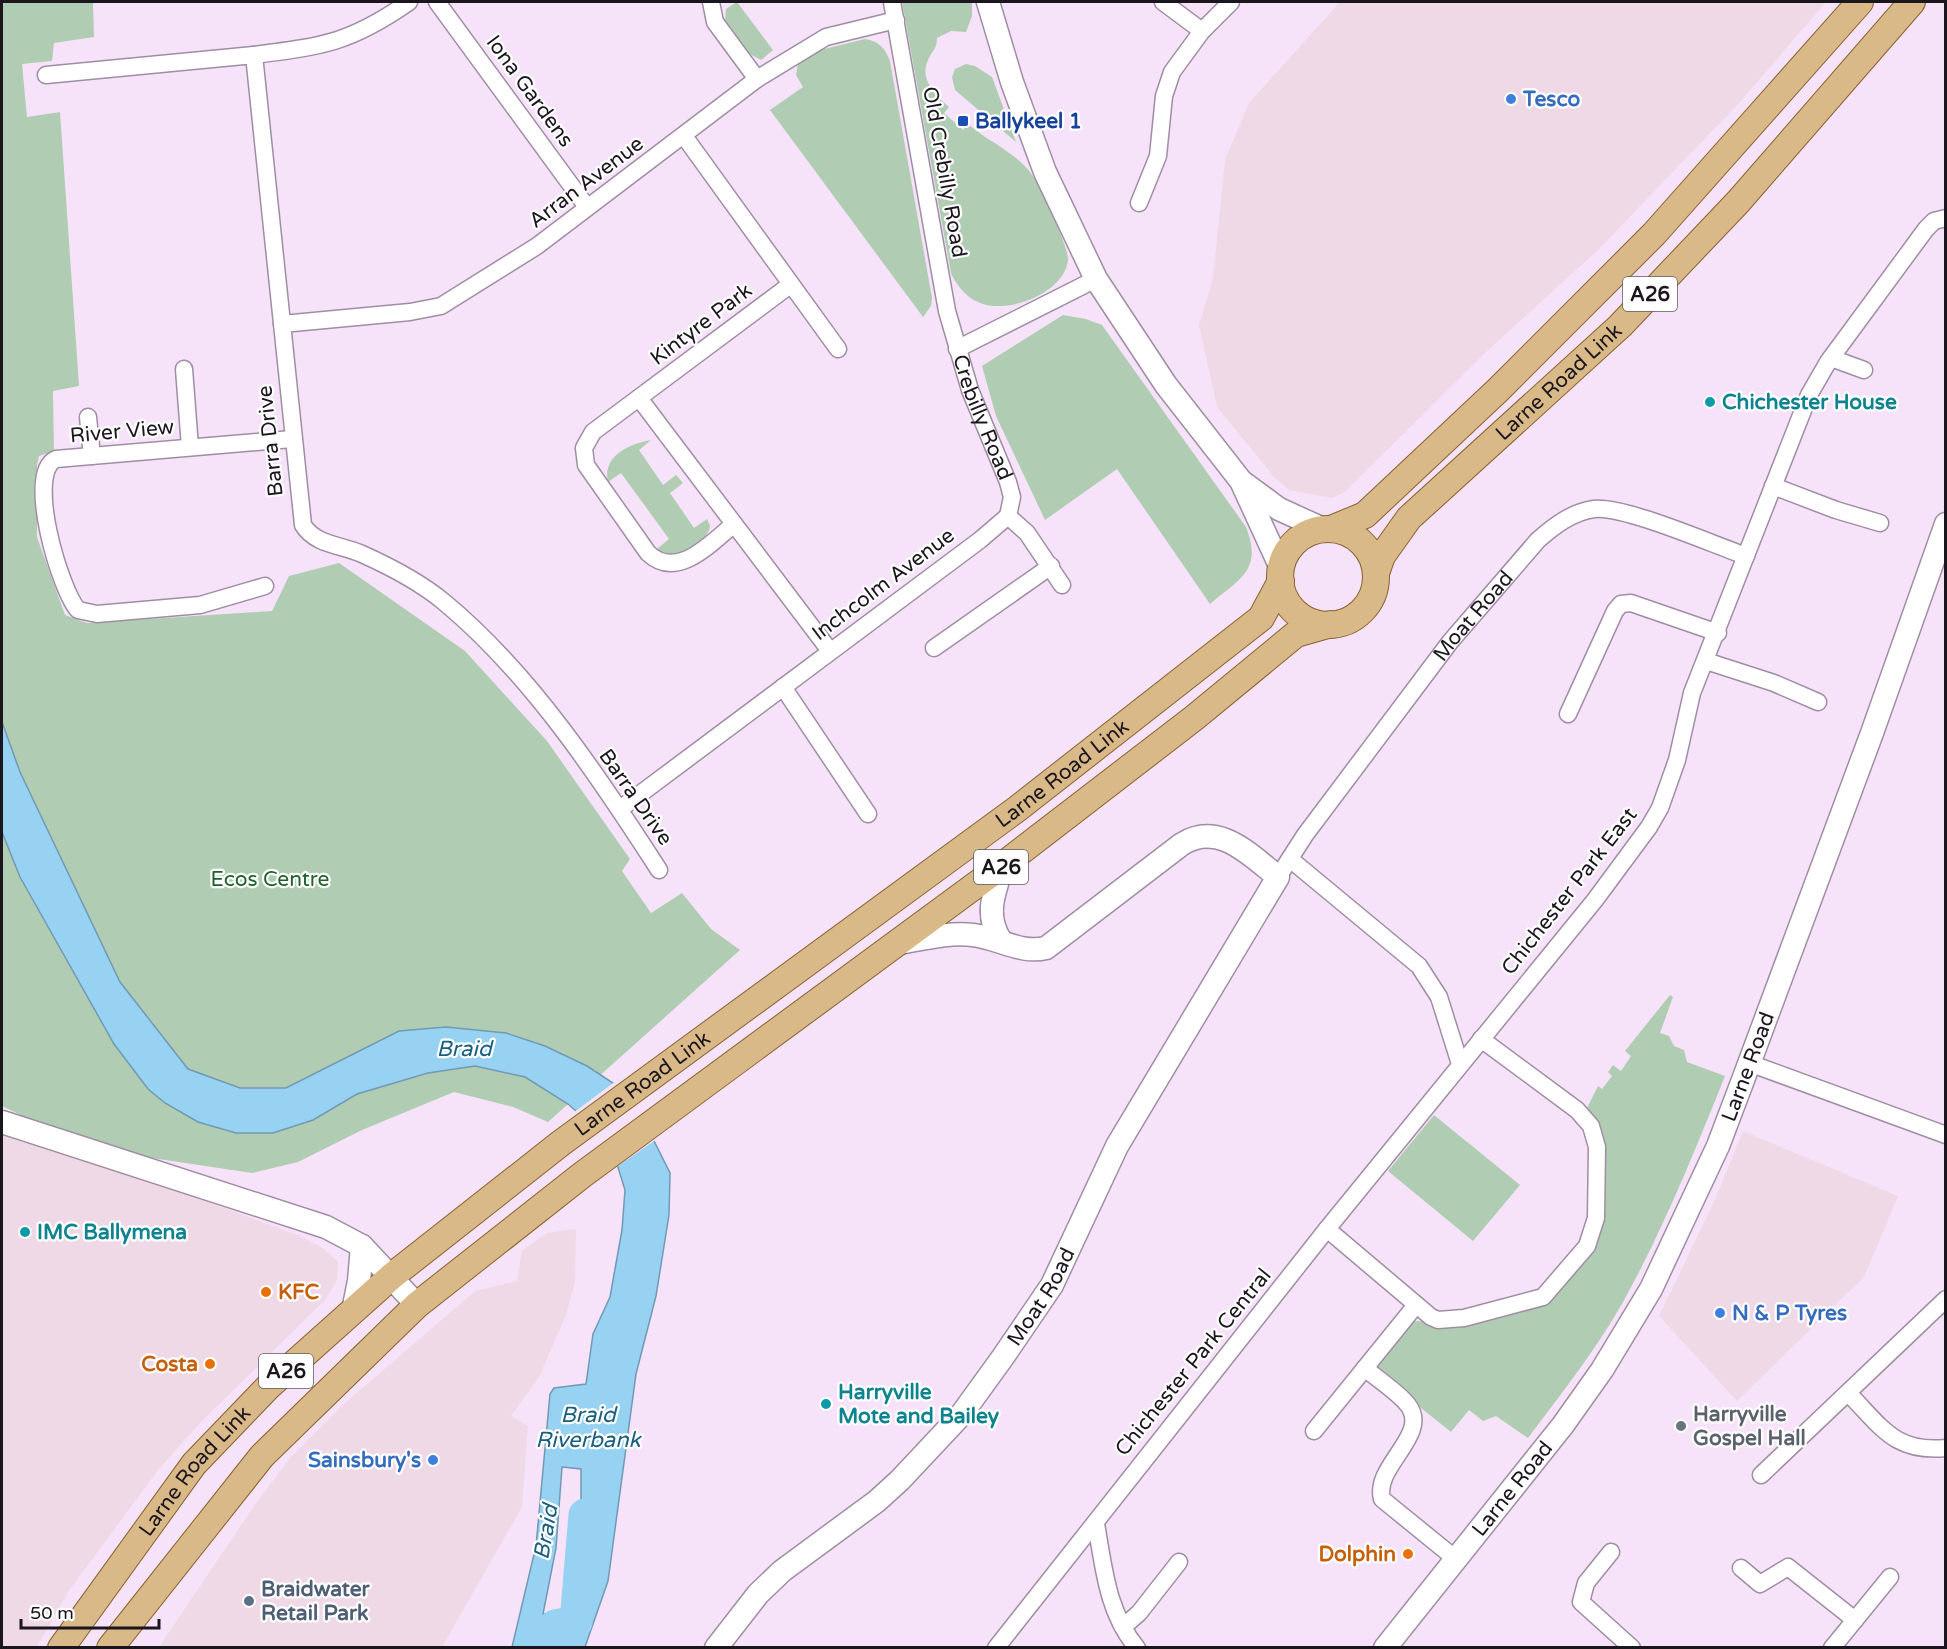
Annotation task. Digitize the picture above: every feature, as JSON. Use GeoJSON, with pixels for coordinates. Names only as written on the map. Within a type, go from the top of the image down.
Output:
{"type":"FeatureCollection","features":[{"type":"Feature","properties":{"kind":"main road","name":"Larne Road Link"},"geometry":{"type":"LineString","coordinates":[[1327,529],[1365,515],[1498,390],[1654,234],[1860,2]]}},
{"type":"Feature","properties":{"kind":"main road","name":"Larne Road Link"},"geometry":{"type":"LineString","coordinates":[[1376,573],[1382,556],[1409,518],[1620,326],[1738,202],[1912,2]]}},
{"type":"Feature","properties":{"kind":"main road"},"geometry":{"type":"LineString","coordinates":[[1327,529],[1352,535],[1364,545],[1372,558],[1376,573]]}},
{"type":"Feature","properties":{"kind":"main road","name":"A26"},"geometry":{"type":"LineString","coordinates":[[1281,575],[1292,545],[1301,537],[1327,529]]}},
{"type":"Feature","properties":{"kind":"main road","name":"A26"},"geometry":{"type":"LineString","coordinates":[[1331,624],[1346,621],[1359,614],[1369,602],[1375,588],[1376,573]]}},
{"type":"Feature","properties":{"kind":"main road","name":"Larne Road Link"},"geometry":{"type":"LineString","coordinates":[[62,1647],[194,1464],[269,1386],[392,1276],[561,1143],[1017,809],[1197,669],[1261,618],[1281,575]]}},
{"type":"Feature","properties":{"kind":"main road"},"geometry":{"type":"LineString","coordinates":[[1281,575],[1292,608],[1303,618],[1317,623],[1331,624]]}},
{"type":"Feature","properties":{"kind":"main road","name":"Larne Road Link"},"geometry":{"type":"LineString","coordinates":[[110,1647],[262,1456],[417,1305],[582,1175],[1003,865],[1194,718],[1296,634],[1331,624]]}},
{"type":"Feature","properties":{"kind":"street"},"geometry":{"type":"LineString","coordinates":[[46,75],[254,55],[324,45],[349,38],[366,30],[409,2]]}},
{"type":"Feature","properties":{"kind":"street","name":"Iona Gardens"},"geometry":{"type":"LineString","coordinates":[[437,2],[587,207]]}},
{"type":"Feature","properties":{"kind":"street"},"geometry":{"type":"LineString","coordinates":[[711,2],[715,22],[757,79]]}},
{"type":"Feature","properties":{"kind":"street","name":"Old Crebilly Road"},"geometry":{"type":"LineString","coordinates":[[892,2],[919,159],[957,349]]}},
{"type":"Feature","properties":{"kind":"street"},"geometry":{"type":"LineString","coordinates":[[988,2],[1012,82],[1045,172],[1096,279],[1166,385],[1240,481],[1281,575]]}},
{"type":"Feature","properties":{"kind":"street"},"geometry":{"type":"LineString","coordinates":[[1163,2],[1202,31]]}},
{"type":"Feature","properties":{"kind":"street"},"geometry":{"type":"LineString","coordinates":[[1139,203],[1158,156],[1165,91],[1172,72],[1202,31],[1231,2]]}},
{"type":"Feature","properties":{"kind":"street","name":"Arran Avenue"},"geometry":{"type":"LineString","coordinates":[[282,324],[410,312],[441,306],[537,246],[757,79],[826,37],[896,20]]}},
{"type":"Feature","properties":{"kind":"street","name":"Barra Drive"},"geometry":{"type":"LineString","coordinates":[[254,55],[300,517],[307,532],[319,540],[359,553],[416,582],[469,624],[498,651],[530,688],[620,809],[659,870]]}},
{"type":"Feature","properties":{"kind":"street"},"geometry":{"type":"LineString","coordinates":[[684,136],[838,349]]}},
{"type":"Feature","properties":{"kind":"street","name":"Chichester Park East"},"geometry":{"type":"LineString","coordinates":[[1460,1064],[1595,900],[1650,827],[1660,808],[1677,760],[1692,693],[1718,633],[1809,395],[1831,358],[1926,229],[1934,221],[1946,218]]}},
{"type":"Feature","properties":{"kind":"street","name":"Crebilly Road"},"geometry":{"type":"LineString","coordinates":[[1008,516],[1012,497],[1008,482],[970,390],[957,349],[1096,279]]}},
{"type":"Feature","properties":{"kind":"street","name":"Kintyre Park"},"geometry":{"type":"LineString","coordinates":[[734,524],[692,558],[680,563],[662,562],[648,553],[586,465],[584,455],[586,440],[593,432],[790,285]]}},
{"type":"Feature","properties":{"kind":"street"},"geometry":{"type":"LineString","coordinates":[[1831,358],[1864,370]]}},
{"type":"Feature","properties":{"kind":"street"},"geometry":{"type":"LineString","coordinates":[[184,369],[190,447]]}},
{"type":"Feature","properties":{"kind":"street"},"geometry":{"type":"LineString","coordinates":[[639,399],[830,651]]}},
{"type":"Feature","properties":{"kind":"street"},"geometry":{"type":"LineString","coordinates":[[88,417],[92,456]]}},
{"type":"Feature","properties":{"kind":"street","name":"River View"},"geometry":{"type":"LineString","coordinates":[[264,586],[200,604],[97,614],[78,610],[71,602],[45,519],[44,481],[52,461],[190,447],[292,440]]}},
{"type":"Feature","properties":{"kind":"street"},"geometry":{"type":"LineString","coordinates":[[1240,481],[1279,509],[1327,529]]}},
{"type":"Feature","properties":{"kind":"street"},"geometry":{"type":"LineString","coordinates":[[1773,486],[1836,510],[1880,523]]}},
{"type":"Feature","properties":{"kind":"street","name":"Moat Road"},"geometry":{"type":"LineString","coordinates":[[716,1647],[758,1594],[782,1571],[892,1487],[954,1423],[972,1400],[1052,1285],[1117,1146],[1284,868],[1450,642],[1538,540],[1564,520],[1578,513],[1606,508],[1746,556]]}},
{"type":"Feature","properties":{"kind":"street"},"geometry":{"type":"LineString","coordinates":[[1008,516],[1027,533],[1062,585]]}},
{"type":"Feature","properties":{"kind":"street","name":"Inchcolm Avenue"},"geometry":{"type":"LineString","coordinates":[[620,809],[980,540],[1008,516]]}},
{"type":"Feature","properties":{"kind":"street","name":"Larne Road"},"geometry":{"type":"LineString","coordinates":[[1385,1647],[1563,1425],[1602,1370],[1651,1289],[1718,1146],[1872,733],[1946,524]]}},
{"type":"Feature","properties":{"kind":"street"},"geometry":{"type":"LineString","coordinates":[[934,648],[1051,566]]}},
{"type":"Feature","properties":{"kind":"street"},"geometry":{"type":"LineString","coordinates":[[1568,714],[1615,611],[1621,604],[1631,603],[1718,633]]}},
{"type":"Feature","properties":{"kind":"street"},"geometry":{"type":"LineString","coordinates":[[1706,661],[1774,683],[1818,702]]}},
{"type":"Feature","properties":{"kind":"street"},"geometry":{"type":"LineString","coordinates":[[783,687],[868,814]]}},
{"type":"Feature","properties":{"kind":"street"},"geometry":{"type":"LineString","coordinates":[[898,943],[947,935],[969,935],[1001,941],[1027,950],[1050,946],[1173,850],[1194,838],[1224,838],[1284,868],[1419,966],[1439,997],[1460,1064]]}},
{"type":"Feature","properties":{"kind":"street"},"geometry":{"type":"LineString","coordinates":[[1001,941],[994,930],[990,911],[1003,865]]}},
{"type":"Feature","properties":{"kind":"street"},"geometry":{"type":"LineString","coordinates":[[1327,1229],[1434,1319],[1453,1320],[1534,1301],[1547,1294],[1587,1246],[1593,1232],[1597,1208],[1598,1150],[1592,1129],[1576,1110],[1481,1039]]}},
{"type":"Feature","properties":{"kind":"street"},"geometry":{"type":"LineString","coordinates":[[1749,1063],[1946,1135]]}},
{"type":"Feature","properties":{"kind":"street","name":"Chichester Park Central"},"geometry":{"type":"LineString","coordinates":[[996,1647],[1460,1064]]}},
{"type":"Feature","properties":{"kind":"street"},"geometry":{"type":"LineString","coordinates":[[2,1122],[326,1227],[362,1246],[417,1305]]}},
{"type":"Feature","properties":{"kind":"street"},"geometry":{"type":"LineString","coordinates":[[353,1311],[359,1281],[362,1246]]}},
{"type":"Feature","properties":{"kind":"street"},"geometry":{"type":"LineString","coordinates":[[1761,1475],[1946,1299]]}},
{"type":"Feature","properties":{"kind":"street"},"geometry":{"type":"LineString","coordinates":[[1314,1431],[1416,1305]]}},
{"type":"Feature","properties":{"kind":"street"},"geometry":{"type":"LineString","coordinates":[[1365,1368],[1405,1402],[1414,1419],[1412,1431],[1381,1482],[1382,1499],[1457,1560]]}},
{"type":"Feature","properties":{"kind":"street"},"geometry":{"type":"LineString","coordinates":[[1848,1393],[1900,1443],[1917,1449],[1946,1448]]}},
{"type":"Feature","properties":{"kind":"street"},"geometry":{"type":"LineString","coordinates":[[1096,1524],[1108,1593],[1123,1627],[1137,1647]]}},
{"type":"Feature","properties":{"kind":"street"},"geometry":{"type":"LineString","coordinates":[[1611,1552],[1586,1583],[1581,1602],[1621,1644]]}},
{"type":"Feature","properties":{"kind":"street"},"geometry":{"type":"LineString","coordinates":[[1123,1627],[1139,1613],[1179,1562]]}},
{"type":"Feature","properties":{"kind":"street"},"geometry":{"type":"LineString","coordinates":[[1741,1568],[1760,1584],[1788,1567],[1855,1620]]}},
{"type":"Feature","properties":{"kind":"street"},"geometry":{"type":"LineString","coordinates":[[1832,1647],[1890,1577]]}},
{"type":"Feature","properties":{"kind":"shaded area"},"geometry":{"type":"Polygon","coordinates":[[[1340,2],[1826,2],[1740,102],[1598,250],[1484,354],[1345,492],[1332,498],[1289,490],[1275,478],[1217,407],[1199,325],[1213,278],[1225,160],[1249,103],[1340,2]]]}},
{"type":"Feature","properties":{"kind":"shaded area"},"geometry":{"type":"Polygon","coordinates":[[[2,1130],[91,1159],[300,1236],[323,1248],[338,1262],[337,1280],[325,1300],[199,1424],[158,1470],[68,1592],[37,1647],[2,1647],[2,1130]]]}},
{"type":"Feature","properties":{"kind":"shaded area"},"geometry":{"type":"Polygon","coordinates":[[[1743,1131],[1898,1196],[1864,1277],[1737,1401],[1659,1316],[1714,1202],[1743,1131]]]}},
{"type":"Feature","properties":{"kind":"shaded area","name":"Braidwater Retail Park"},"geometry":{"type":"Polygon","coordinates":[[[576,1229],[575,1282],[566,1315],[539,1377],[511,1416],[528,1426],[522,1507],[442,1647],[159,1647],[256,1503],[291,1457],[344,1404],[475,1291],[517,1281],[522,1250],[547,1233],[576,1229]]]}},
{"type":"Feature","properties":{"kind":"green space","name":"Ecos Centre"},"geometry":{"type":"Polygon","coordinates":[[[2,2],[95,2],[93,4],[94,37],[54,43],[52,61],[22,64],[27,117],[60,112],[79,386],[53,391],[54,451],[39,456],[37,465],[37,537],[65,615],[87,623],[272,611],[289,576],[339,563],[465,651],[547,741],[630,859],[622,871],[651,913],[682,893],[711,929],[740,950],[548,1122],[513,1107],[454,1092],[362,1130],[298,1162],[252,1173],[92,1149],[2,1106],[2,2]]]}},
{"type":"Feature","properties":{"kind":"green space"},"geometry":{"type":"Polygon","coordinates":[[[737,2],[773,50],[761,60],[750,54],[725,20],[726,9],[737,2]]]}},
{"type":"Feature","properties":{"kind":"green space"},"geometry":{"type":"Polygon","coordinates":[[[902,2],[972,2],[972,16],[966,32],[951,31],[937,38],[926,67],[927,80],[949,107],[944,113],[963,130],[968,124],[1017,158],[1030,172],[1046,202],[1064,242],[1068,260],[1065,271],[1057,282],[1035,297],[1008,305],[983,304],[964,292],[951,273],[902,2]]]}},
{"type":"Feature","properties":{"kind":"green space"},"geometry":{"type":"Polygon","coordinates":[[[865,39],[881,46],[890,61],[932,298],[931,306],[923,317],[770,110],[803,87],[796,75],[798,64],[820,50],[865,39]]]}},
{"type":"Feature","properties":{"kind":"green space"},"geometry":{"type":"Polygon","coordinates":[[[966,64],[975,66],[992,77],[1016,142],[955,90],[952,77],[955,69],[966,64]]]}},
{"type":"Feature","properties":{"kind":"green space"},"geometry":{"type":"Polygon","coordinates":[[[1063,315],[1086,319],[1102,325],[1246,527],[1251,542],[1250,564],[1239,580],[1210,604],[1117,469],[1045,520],[996,416],[982,366],[1063,315]]]}},
{"type":"Feature","properties":{"kind":"green space"},"geometry":{"type":"Polygon","coordinates":[[[651,440],[639,450],[663,485],[676,475],[683,483],[670,493],[694,528],[707,519],[710,526],[706,535],[697,544],[677,555],[657,549],[669,539],[621,473],[608,482],[609,465],[619,453],[626,448],[651,440]]]}},
{"type":"Feature","properties":{"kind":"green space"},"geometry":{"type":"Polygon","coordinates":[[[1670,995],[1673,997],[1660,1033],[1669,1036],[1674,1046],[1684,1050],[1687,1062],[1725,1076],[1690,1162],[1651,1247],[1623,1302],[1601,1337],[1578,1372],[1528,1438],[1496,1416],[1483,1421],[1469,1410],[1451,1432],[1380,1375],[1375,1362],[1408,1322],[1440,1324],[1534,1304],[1596,1228],[1587,1108],[1598,1086],[1602,1089],[1612,1076],[1608,1072],[1613,1065],[1621,1071],[1631,1056],[1625,1051],[1670,995]]]}},
{"type":"Feature","properties":{"kind":"green space"},"geometry":{"type":"Polygon","coordinates":[[[1434,1115],[1520,1185],[1473,1241],[1388,1171],[1434,1115]]]}},
{"type":"Feature","properties":{"kind":"water","name":"Braid Riverbank"},"geometry":{"type":"Polygon","coordinates":[[[2,722],[20,772],[120,982],[188,1069],[240,1088],[286,1088],[399,1031],[446,1027],[506,1033],[545,1046],[587,1066],[616,1085],[642,1117],[670,1173],[669,1215],[656,1296],[636,1374],[608,1581],[585,1647],[512,1647],[536,1546],[550,1394],[554,1388],[586,1384],[593,1334],[610,1297],[622,1230],[625,1190],[617,1164],[595,1128],[568,1104],[525,1077],[475,1066],[428,1073],[357,1094],[313,1120],[273,1133],[236,1133],[198,1122],[165,1103],[148,1089],[114,1044],[20,877],[2,832],[2,722]],[[562,1467],[556,1548],[543,1614],[561,1612],[570,1600],[584,1595],[585,1565],[576,1551],[581,1523],[581,1469],[562,1467]]]}},
{"type":"Feature","properties":{"kind":"pier"},"geometry":{"type":"Polygon","coordinates":[[[616,1081],[644,1115],[657,1139],[615,1168],[593,1130],[573,1113],[616,1081]]]}},
{"type":"Feature","properties":{"kind":"waterway"},"geometry":{"type":"LineString","coordinates":[[555,1626],[576,1622],[585,1515]]}},
{"type":"Feature","properties":{"kind":"place","name":"Tesco"},"geometry":{"type":"Point","coordinates":[1511,99]}},
{"type":"Feature","properties":{"kind":"place","name":"Ballykeel 1"},"geometry":{"type":"Point","coordinates":[963,121]}},
{"type":"Feature","properties":{"kind":"place","name":"Chichester House"},"geometry":{"type":"Point","coordinates":[1710,402]}},
{"type":"Feature","properties":{"kind":"place","name":"IMC Ballymena"},"geometry":{"type":"Point","coordinates":[25,1232]}},
{"type":"Feature","properties":{"kind":"place","name":"KFC"},"geometry":{"type":"Point","coordinates":[266,1292]}},
{"type":"Feature","properties":{"kind":"place","name":"N & P Tyres"},"geometry":{"type":"Point","coordinates":[1720,1313]}},
{"type":"Feature","properties":{"kind":"place","name":"Costa"},"geometry":{"type":"Point","coordinates":[210,1364]}},
{"type":"Feature","properties":{"kind":"place","name":"Harryville Mote and Bailey"},"geometry":{"type":"Point","coordinates":[826,1404]}},
{"type":"Feature","properties":{"kind":"place","name":"Harryville Gospel Hall"},"geometry":{"type":"Point","coordinates":[1681,1426]}},
{"type":"Feature","properties":{"kind":"place","name":"Sainsbury's"},"geometry":{"type":"Point","coordinates":[433,1460]}},
{"type":"Feature","properties":{"kind":"place","name":"Dolphin"},"geometry":{"type":"Point","coordinates":[1408,1554]}},
{"type":"Feature","properties":{"kind":"place","name":"Braidwater Retail Park"},"geometry":{"type":"Point","coordinates":[249,1601]}},
{"type":"Feature","properties":{"kind":"water label","name":"Braid"},"geometry":{"type":"Point","coordinates":[464,1048]}},
{"type":"Feature","properties":{"kind":"water label","name":"Braid"},"geometry":{"type":"Point","coordinates":[545,1532]}}]}
